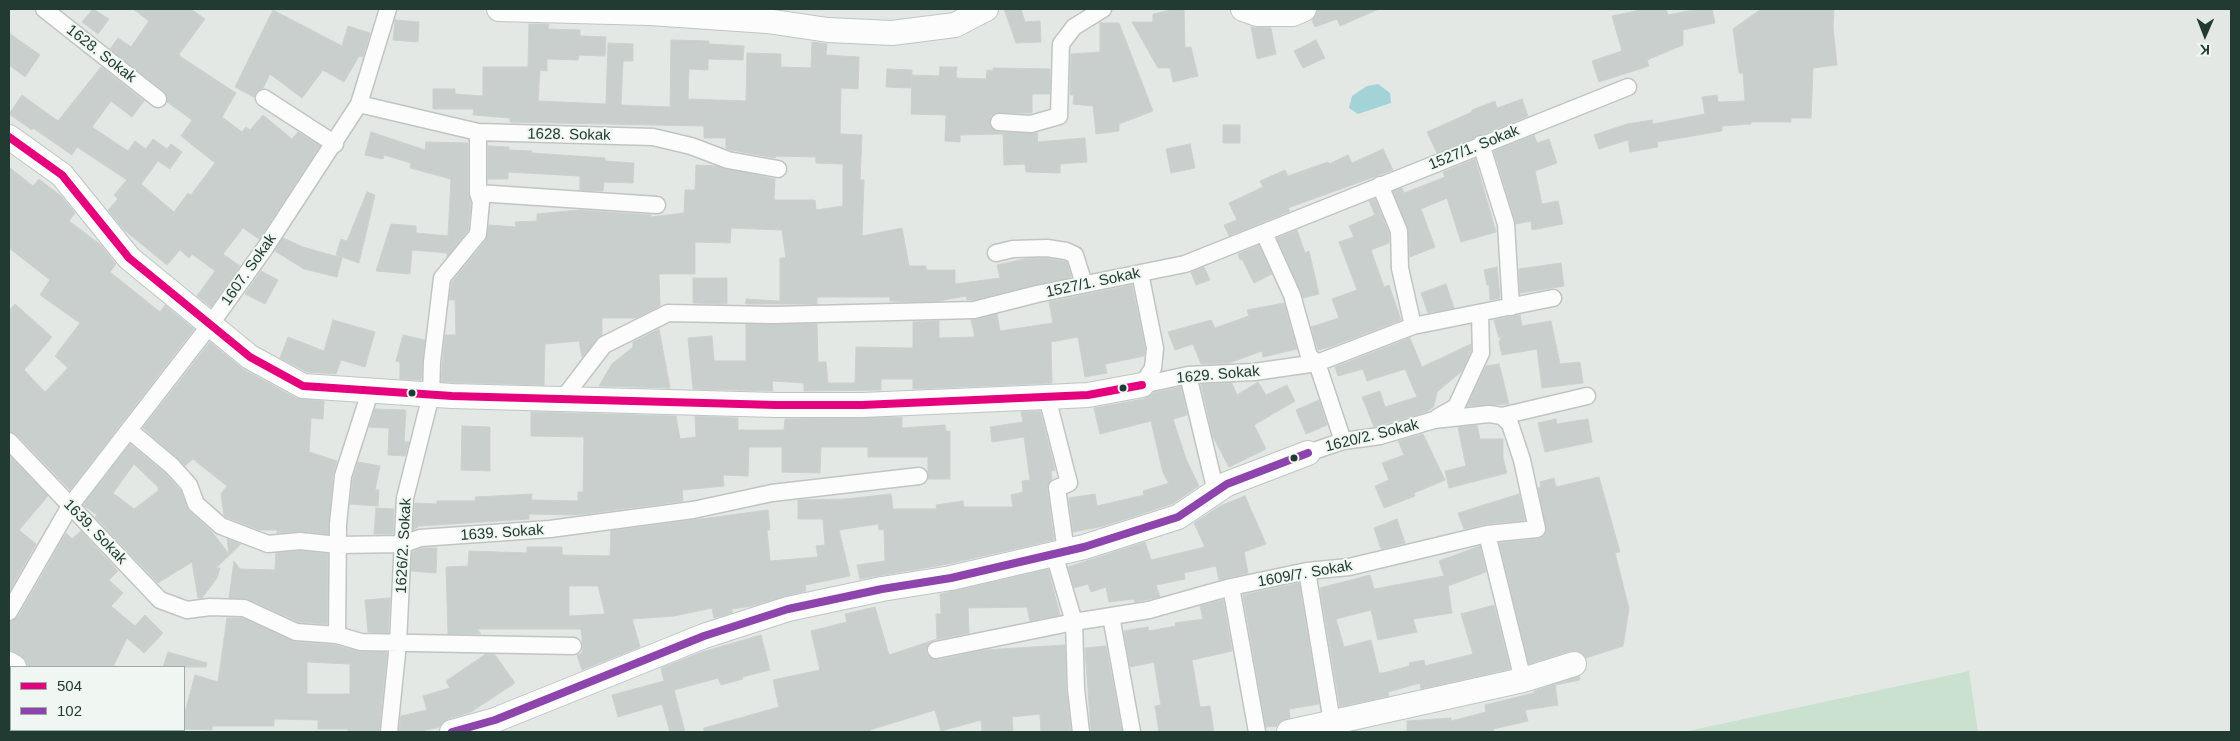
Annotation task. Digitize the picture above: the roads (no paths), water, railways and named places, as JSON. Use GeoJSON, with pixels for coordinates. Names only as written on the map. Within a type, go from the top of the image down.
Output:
{"type":"FeatureCollection","features":[{"type":"Feature","properties":{"kind":"street","name":"1628. Sokak"},"geometry":{"type":"LineString","coordinates":[[44,9],[158,99]]}},
{"type":"Feature","properties":{"kind":"street","name":"1607. Sokak"},"geometry":{"type":"LineString","coordinates":[[9,612],[70,506],[210,325],[265,248],[320,162],[335,144],[359,104],[388,9]]}},
{"type":"Feature","properties":{"kind":"street"},"geometry":{"type":"LineString","coordinates":[[499,9],[757,15],[828,30],[892,33],[955,25],[986,9]]}},
{"type":"Feature","properties":{"kind":"street"},"geometry":{"type":"LineString","coordinates":[[999,122],[1031,124],[1059,116],[1061,44],[1074,28],[1103,9]]}},
{"type":"Feature","properties":{"kind":"street"},"geometry":{"type":"LineString","coordinates":[[1243,9],[1257,14],[1293,14],[1304,9]]}},
{"type":"Feature","properties":{"kind":"street","name":"1527/1. Sokak"},"geometry":{"type":"LineString","coordinates":[[561,401],[604,344],[668,314],[773,315],[974,310],[1084,284],[1184,264],[1628,87]]}},
{"type":"Feature","properties":{"kind":"street"},"geometry":{"type":"LineString","coordinates":[[264,98],[335,144]]}},
{"type":"Feature","properties":{"kind":"street","name":"1628. Sokak"},"geometry":{"type":"LineString","coordinates":[[359,104],[478,132],[653,137],[691,146],[728,160],[778,169]]}},
{"type":"Feature","properties":{"kind":"street","name":"1626/2. Sokak"},"geometry":{"type":"LineString","coordinates":[[389,732],[398,643],[405,498],[431,395],[432,362],[442,278],[478,234],[481,202],[478,193],[478,132]]}},
{"type":"Feature","properties":{"kind":"street","name":"1629. Sokak"},"geometry":{"type":"LineString","coordinates":[[9,137],[62,175],[129,258],[250,357],[303,386],[370,392],[561,401],[862,405],[1047,397],[1088,394],[1188,375],[1254,372],[1317,363],[1413,326],[1553,298]]}},
{"type":"Feature","properties":{"kind":"street"},"geometry":{"type":"LineString","coordinates":[[1481,144],[1506,224],[1511,306]]}},
{"type":"Feature","properties":{"kind":"street"},"geometry":{"type":"LineString","coordinates":[[1380,185],[1399,232],[1400,268],[1413,326]]}},
{"type":"Feature","properties":{"kind":"street"},"geometry":{"type":"LineString","coordinates":[[478,193],[657,205]]}},
{"type":"Feature","properties":{"kind":"street"},"geometry":{"type":"LineString","coordinates":[[1264,233],[1292,295],[1310,356],[1317,363],[1343,441]]}},
{"type":"Feature","properties":{"kind":"street"},"geometry":{"type":"LineString","coordinates":[[996,253],[1030,249],[1066,251],[1075,255],[1084,284]]}},
{"type":"Feature","properties":{"kind":"street"},"geometry":{"type":"LineString","coordinates":[[1140,273],[1155,348],[1153,368],[1142,385]]}},
{"type":"Feature","properties":{"kind":"street"},"geometry":{"type":"LineString","coordinates":[[1434,420],[1456,407],[1481,353],[1480,313]]}},
{"type":"Feature","properties":{"kind":"street"},"geometry":{"type":"LineString","coordinates":[[1188,375],[1216,492]]}},
{"type":"Feature","properties":{"kind":"street"},"geometry":{"type":"LineString","coordinates":[[337,635],[338,545],[344,476],[370,392]]}},
{"type":"Feature","properties":{"kind":"street","name":"1620/2. Sokak"},"geometry":{"type":"LineString","coordinates":[[452,732],[495,720],[704,636],[788,609],[951,578],[1060,553],[1178,517],[1227,484],[1343,441],[1380,436],[1434,420],[1489,414],[1502,416],[1587,396]]}},
{"type":"Feature","properties":{"kind":"street"},"geometry":{"type":"LineString","coordinates":[[1047,397],[1069,483],[1057,488],[1060,553],[1074,622],[1076,689],[1080,732]]}},
{"type":"Feature","properties":{"kind":"street","name":"1609/7. Sokak"},"geometry":{"type":"LineString","coordinates":[[936,650],[1074,622],[1149,610],[1231,587],[1307,571],[1349,567],[1487,534],[1537,529],[1522,460],[1510,424],[1502,416]]}},
{"type":"Feature","properties":{"kind":"street","name":"1639. Sokak"},"geometry":{"type":"LineString","coordinates":[[129,430],[172,466],[189,485],[196,504],[221,526],[268,544],[300,541],[338,545],[404,544],[420,538],[550,529],[637,519],[693,510],[772,493],[919,476]]}},
{"type":"Feature","properties":{"kind":"street","name":"1639. Sokak"},"geometry":{"type":"LineString","coordinates":[[9,441],[160,600],[187,610],[210,607],[244,608],[296,632],[337,635],[361,642],[573,646]]}},
{"type":"Feature","properties":{"kind":"street"},"geometry":{"type":"LineString","coordinates":[[1487,534],[1523,680]]}},
{"type":"Feature","properties":{"kind":"street"},"geometry":{"type":"LineString","coordinates":[[1307,571],[1332,722]]}},
{"type":"Feature","properties":{"kind":"street"},"geometry":{"type":"LineString","coordinates":[[1231,587],[1257,732]]}},
{"type":"Feature","properties":{"kind":"street"},"geometry":{"type":"LineString","coordinates":[[1111,616],[1132,732]]}},
{"type":"Feature","properties":{"kind":"street"},"geometry":{"type":"LineString","coordinates":[[1289,732],[1523,680],[1574,664]]}},
{"type":"Feature","properties":{"kind":"water"},"geometry":{"type":"Polygon","coordinates":[[[1378,84],[1390,93],[1391,103],[1358,114],[1349,108],[1352,96],[1367,86],[1378,84]]]}}]}
